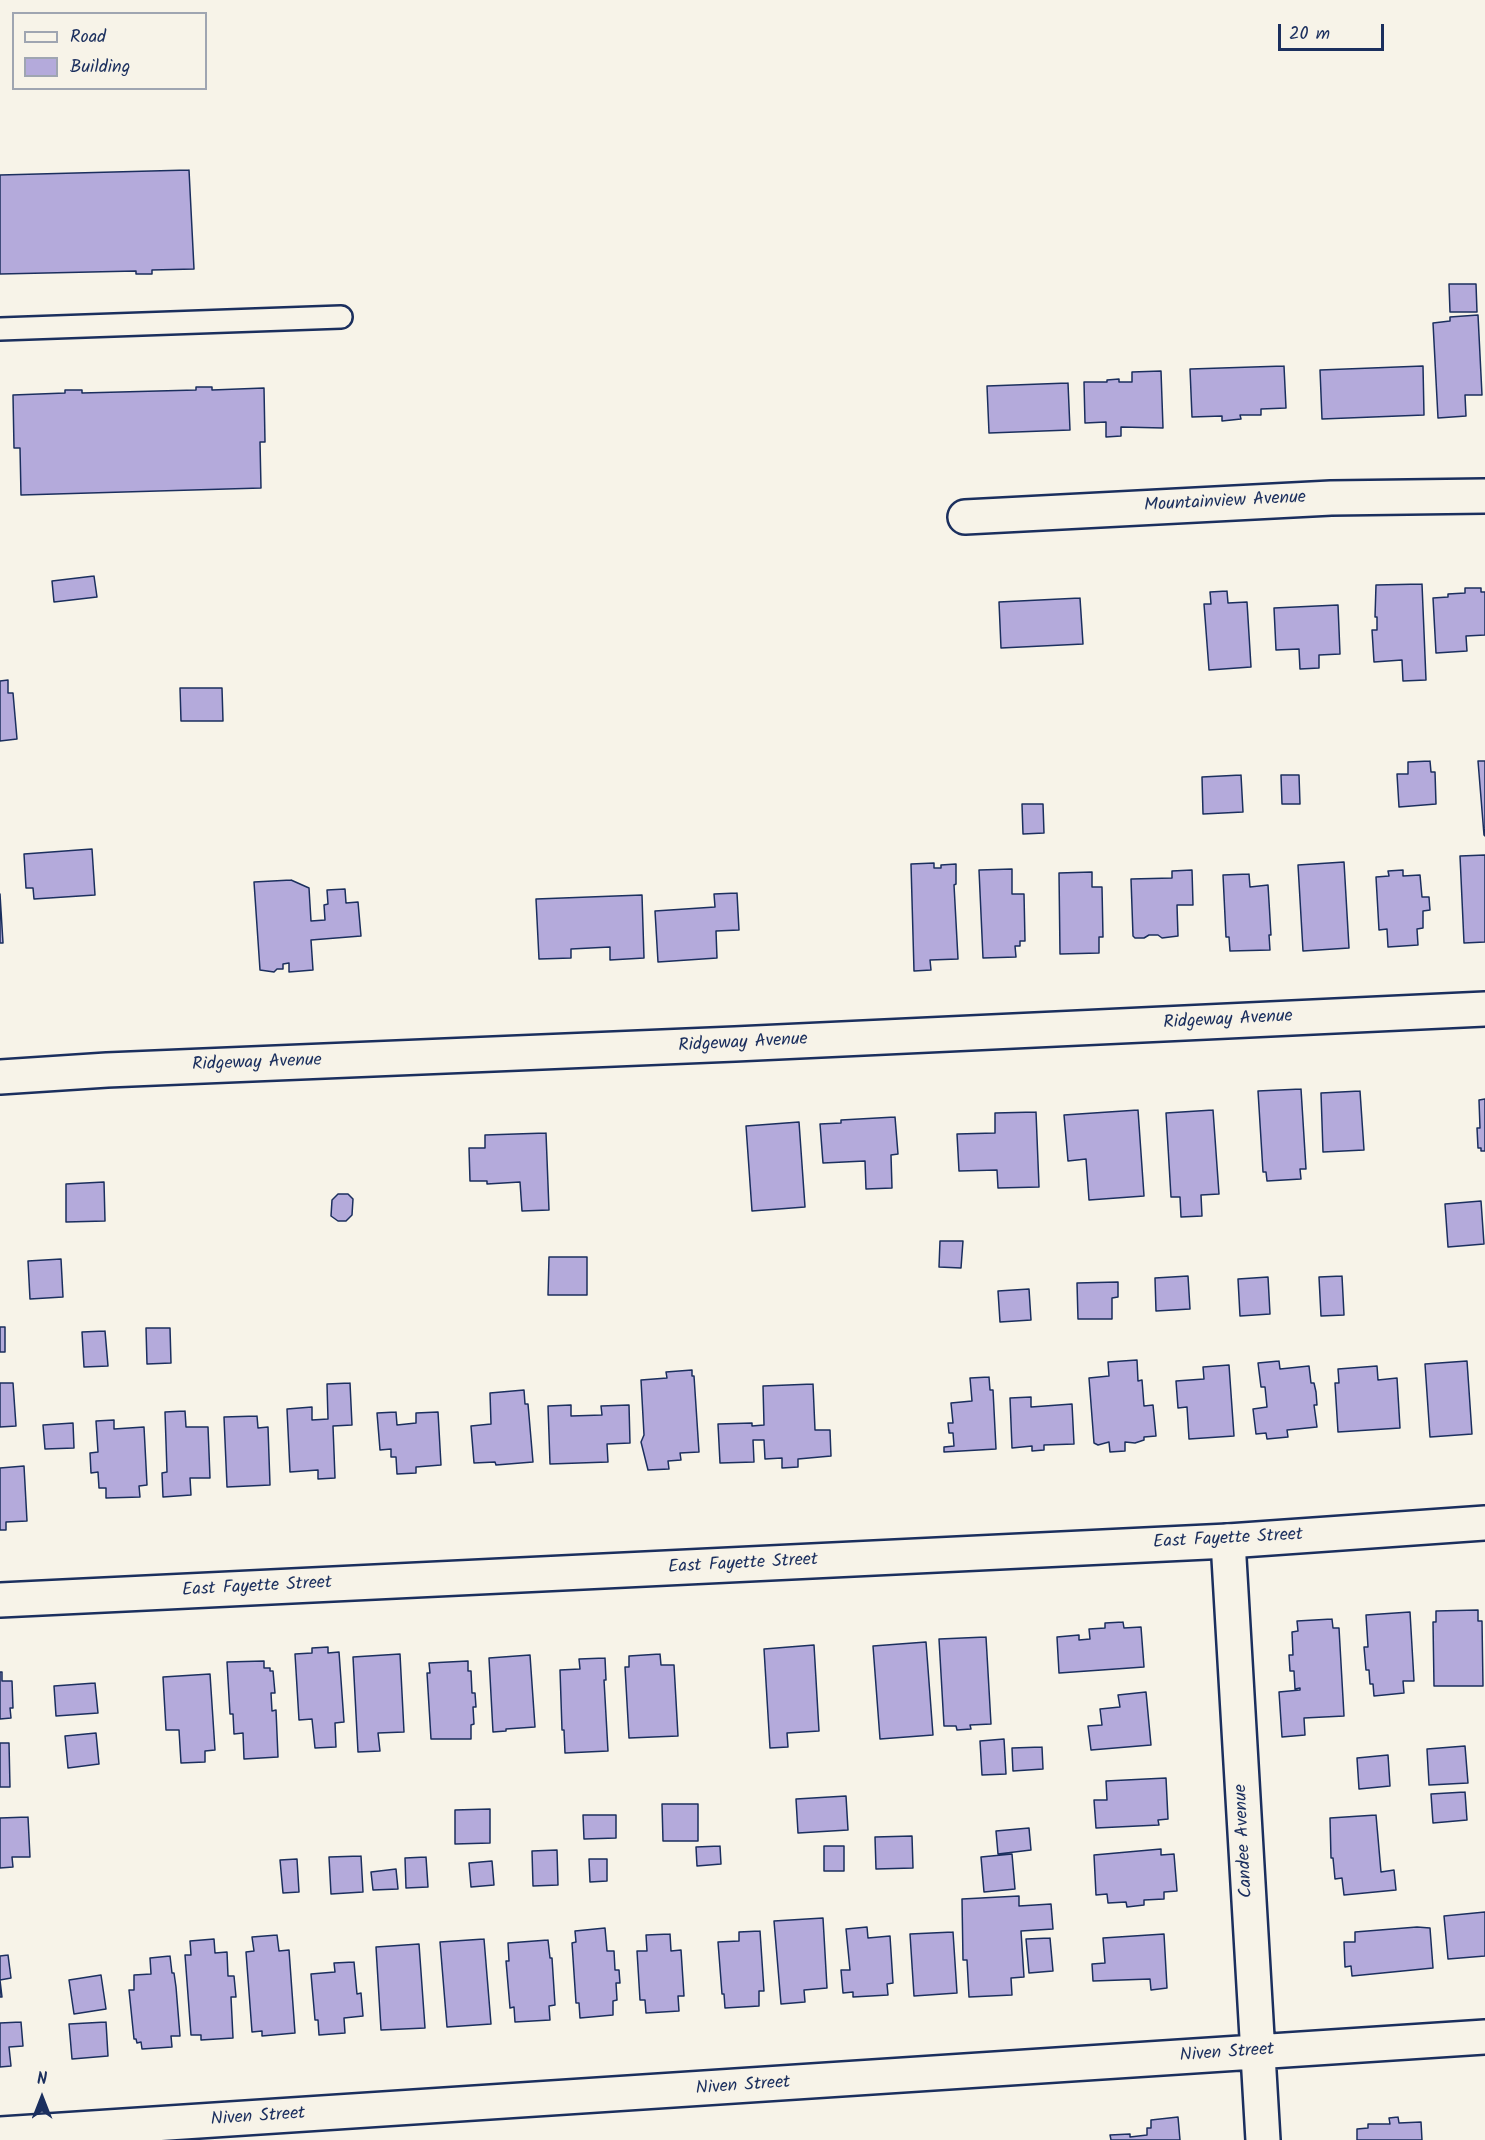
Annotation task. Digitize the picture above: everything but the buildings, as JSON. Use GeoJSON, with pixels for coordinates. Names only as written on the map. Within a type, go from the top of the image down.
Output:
{"type":"FeatureCollection","features":[{"type":"Feature","properties":{"kind":"street","name":"Mountainview Avenue"},"geometry":{"type":"LineString","coordinates":[[965,517],[1331,498],[1485,496]]}},
{"type":"Feature","properties":{"kind":"street","name":"Ridgeway Avenue"},"geometry":{"type":"LineString","coordinates":[[0,1077],[119,1069],[711,1045],[1485,1009]]}},
{"type":"Feature","properties":{"kind":"street","name":"East Fayette Street"},"geometry":{"type":"LineString","coordinates":[[0,1600],[1228,1541],[1485,1523]]}},
{"type":"Feature","properties":{"kind":"street","name":"Candee Avenue"},"geometry":{"type":"LineString","coordinates":[[1228,1541],[1263,2140]]}},
{"type":"Feature","properties":{"kind":"street","name":"Niven Street"},"geometry":{"type":"LineString","coordinates":[[0,2134],[1485,2037]]}},
{"type":"Feature","properties":{"kind":"lane"},"geometry":{"type":"LineString","coordinates":[[0,328],[341,317]]}}]}
